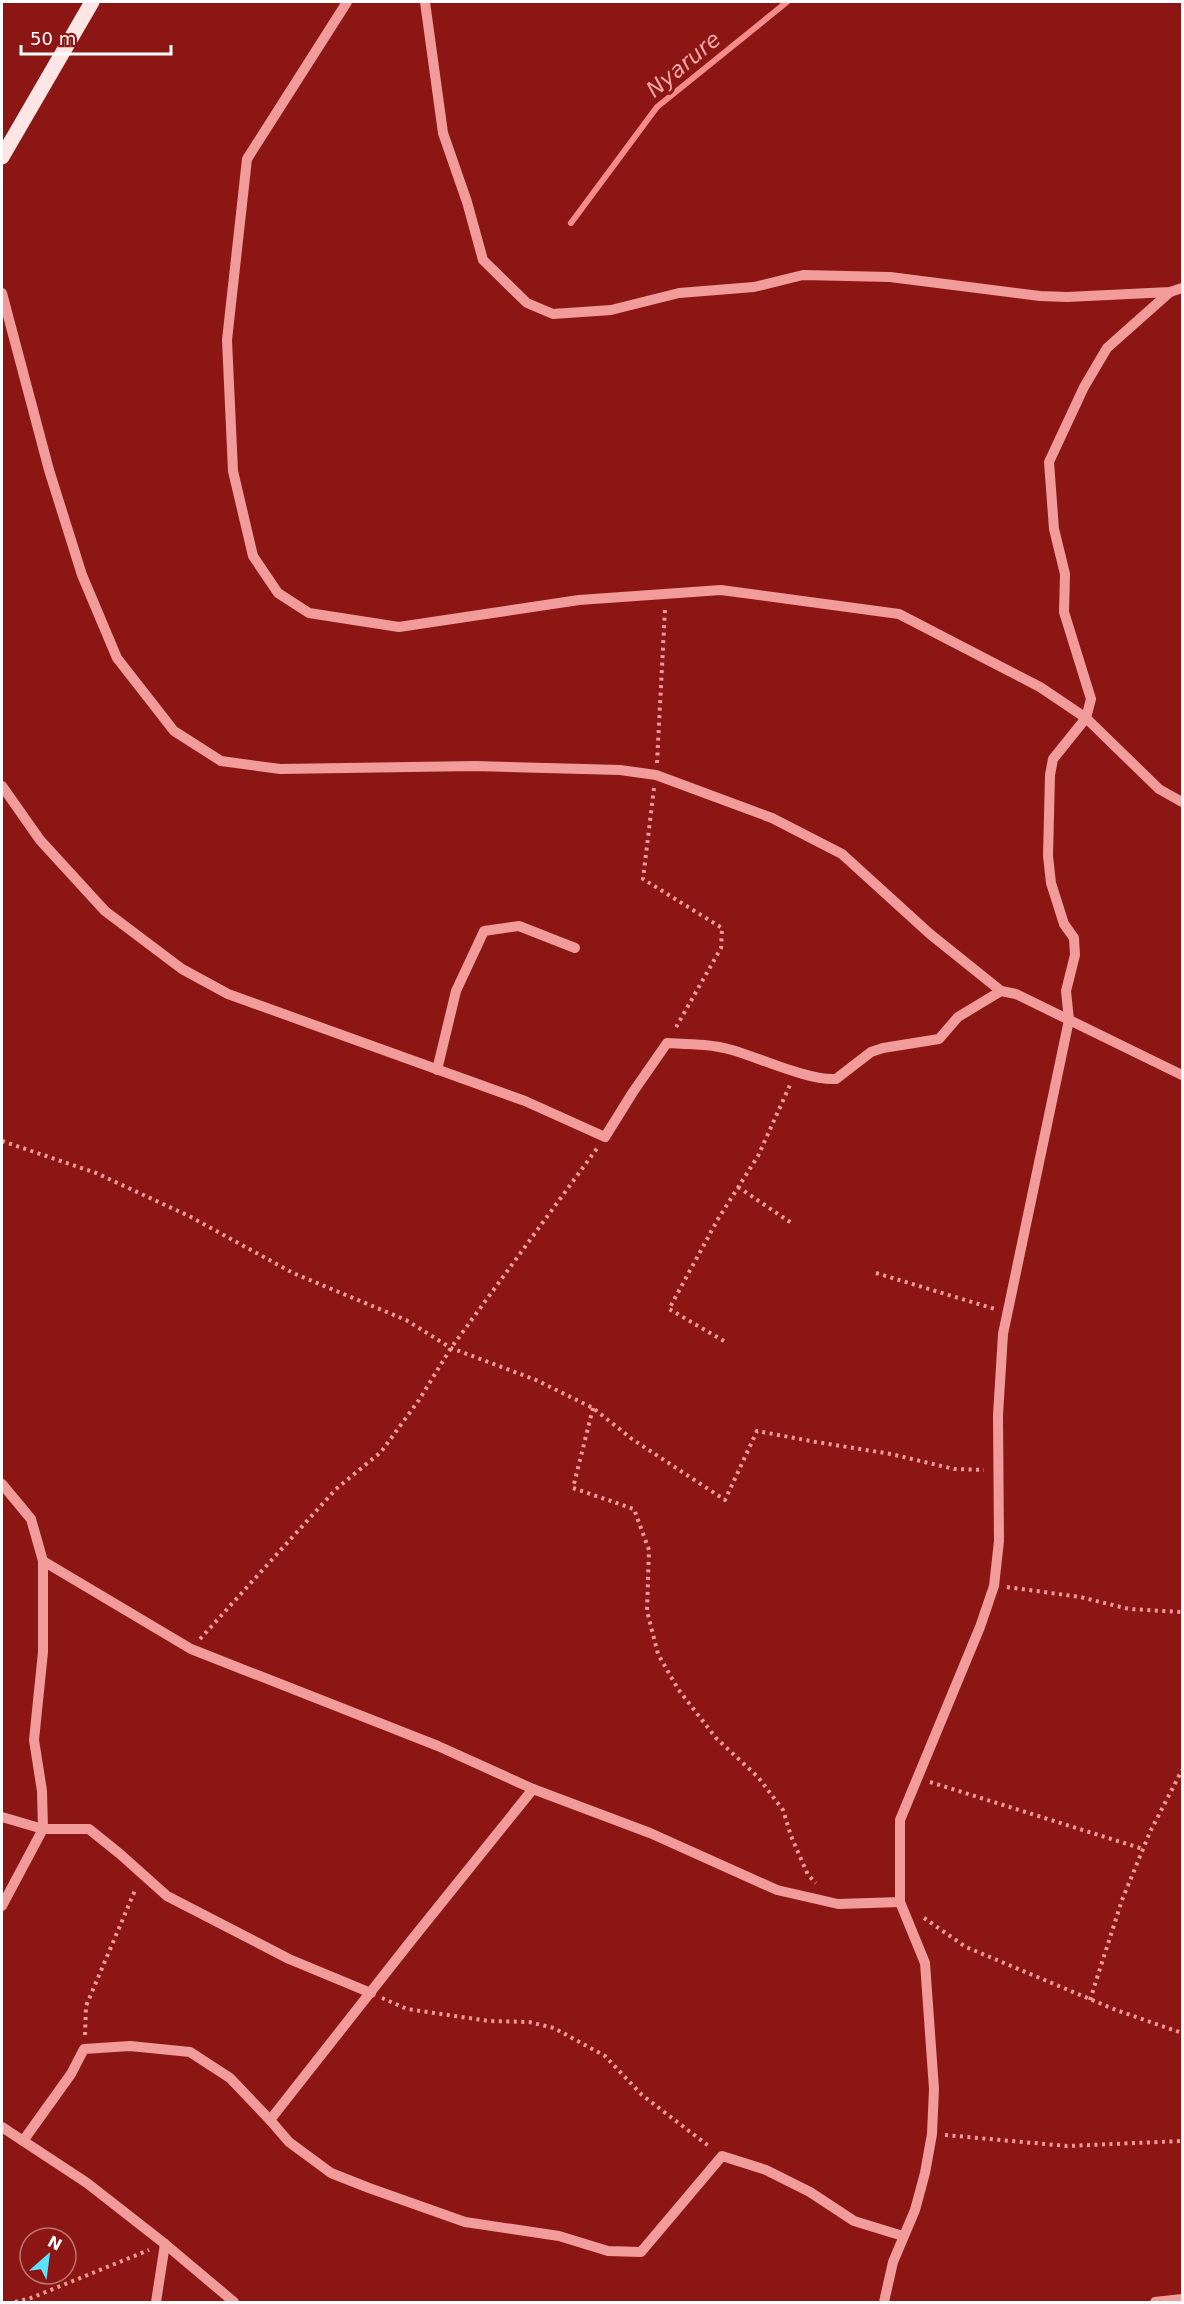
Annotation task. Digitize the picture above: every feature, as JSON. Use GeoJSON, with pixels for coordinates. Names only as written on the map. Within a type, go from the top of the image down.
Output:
{"type":"FeatureCollection","features":[{"type":"Feature","properties":{"kind":"main road"},"geometry":{"type":"LineString","coordinates":[[2,157],[92,2]]}},
{"type":"Feature","properties":{"kind":"street"},"geometry":{"type":"LineString","coordinates":[[347,2],[247,159],[227,340],[233,471],[253,556],[278,592],[309,613],[399,627],[579,600],[721,590],[899,614],[1040,687],[1086,718],[1160,789],[1182,802]]}},
{"type":"Feature","properties":{"kind":"street"},"geometry":{"type":"LineString","coordinates":[[425,2],[443,133],[467,202],[483,260],[526,303],[553,314],[611,310],[679,293],[754,287],[803,275],[890,277],[1040,296],[1067,297],[1170,292],[1182,288]]}},
{"type":"Feature","properties":{"kind":"street"},"geometry":{"type":"LineString","coordinates":[[884,2302],[893,2262],[915,2210],[932,2134],[934,2089],[925,1963],[900,1902],[900,1820],[980,1627],[994,1586],[999,1541],[998,1415],[1003,1334],[1069,1020],[1066,991],[1075,955],[1074,938],[1064,924],[1051,883],[1048,856],[1050,775],[1053,759],[1086,718],[1091,699],[1064,612],[1065,574],[1054,529],[1049,462],[1084,387],[1107,348],[1170,292]]}},
{"type":"Feature","properties":{"kind":"street"},"geometry":{"type":"LineString","coordinates":[[2,293],[49,470],[81,575],[117,658],[174,731],[221,761],[280,769],[476,766],[620,770],[656,776],[772,818],[842,854],[930,934],[1001,991],[1016,994],[1182,1075]]}},
{"type":"Feature","properties":{"kind":"street"},"geometry":{"type":"LineString","coordinates":[[2,786],[40,840],[105,911],[182,969],[228,994],[525,1101],[606,1137],[633,1092],[667,1043],[703,1044],[820,1078],[836,1079],[871,1052],[939,1039],[958,1017],[1001,991]]}},
{"type":"Feature","properties":{"kind":"street"},"geometry":{"type":"LineString","coordinates":[[437,1070],[456,991],[484,930],[519,926],[575,948]]}},
{"type":"Feature","properties":{"kind":"street"},"geometry":{"type":"LineString","coordinates":[[2,1484],[32,1519],[43,1561],[43,1652],[34,1740],[42,1791],[43,1829],[2,1906]]}},
{"type":"Feature","properties":{"kind":"street"},"geometry":{"type":"LineString","coordinates":[[43,1561],[191,1650],[438,1746],[533,1789],[650,1833],[777,1890],[838,1904],[900,1902]]}},
{"type":"Feature","properties":{"kind":"street"},"geometry":{"type":"LineString","coordinates":[[270,2120],[533,1789]]}},
{"type":"Feature","properties":{"kind":"street"},"geometry":{"type":"LineString","coordinates":[[2,1817],[43,1829],[89,1829],[167,1896],[289,1959],[371,1993]]}},
{"type":"Feature","properties":{"kind":"street"},"geometry":{"type":"LineString","coordinates":[[23,2141],[71,2074],[84,2049],[130,2046],[190,2052],[230,2078],[288,2142],[331,2173],[465,2222],[559,2236],[608,2251],[641,2253],[722,2156],[766,2170],[810,2192],[854,2221],[903,2236]]}},
{"type":"Feature","properties":{"kind":"street"},"geometry":{"type":"LineString","coordinates":[[2,2127],[87,2183],[234,2302]]}},
{"type":"Feature","properties":{"kind":"street"},"geometry":{"type":"LineString","coordinates":[[156,2302],[165,2244]]}},
{"type":"Feature","properties":{"kind":"street"},"geometry":{"type":"LineString","coordinates":[[1155,2302],[1182,2299]]}},
{"type":"Feature","properties":{"kind":"path"},"geometry":{"type":"LineString","coordinates":[[666,594],[656,776],[643,879],[722,928],[721,948],[667,1043]]}},
{"type":"Feature","properties":{"kind":"path"},"geometry":{"type":"LineString","coordinates":[[724,1341],[669,1309],[718,1219],[758,1156],[796,1070]]}},
{"type":"Feature","properties":{"kind":"path"},"geometry":{"type":"LineString","coordinates":[[191,1650],[336,1489],[381,1452],[419,1401],[451,1348],[606,1137]]}},
{"type":"Feature","properties":{"kind":"path"},"geometry":{"type":"LineString","coordinates":[[2,1141],[96,1173],[189,1216],[294,1273],[406,1320],[451,1348],[536,1380],[593,1408],[632,1439],[725,1500],[757,1431],[891,1454],[954,1469],[1000,1470]]}},
{"type":"Feature","properties":{"kind":"path"},"geometry":{"type":"LineString","coordinates":[[738,1187],[793,1224]]}},
{"type":"Feature","properties":{"kind":"path"},"geometry":{"type":"LineString","coordinates":[[876,1273],[1007,1313]]}},
{"type":"Feature","properties":{"kind":"path"},"geometry":{"type":"LineString","coordinates":[[593,1408],[573,1488],[634,1509],[649,1550],[647,1611],[658,1654],[678,1689],[716,1738],[758,1777],[783,1810],[791,1836],[808,1875],[838,1904]]}},
{"type":"Feature","properties":{"kind":"path"},"geometry":{"type":"LineString","coordinates":[[994,1586],[1080,1597],[1129,1609],[1182,1612]]}},
{"type":"Feature","properties":{"kind":"path"},"geometry":{"type":"LineString","coordinates":[[1090,2000],[1122,1900],[1149,1832],[1182,1770]]}},
{"type":"Feature","properties":{"kind":"path"},"geometry":{"type":"LineString","coordinates":[[918,1779],[1143,1849]]}},
{"type":"Feature","properties":{"kind":"path"},"geometry":{"type":"LineString","coordinates":[[84,2049],[87,2006],[142,1873]]}},
{"type":"Feature","properties":{"kind":"path"},"geometry":{"type":"LineString","coordinates":[[900,1902],[966,1947],[1090,2000],[1182,2032]]}},
{"type":"Feature","properties":{"kind":"path"},"geometry":{"type":"LineString","coordinates":[[371,1993],[407,2009],[489,2021],[529,2022],[554,2028],[605,2056],[642,2095],[722,2156]]}},
{"type":"Feature","properties":{"kind":"path"},"geometry":{"type":"LineString","coordinates":[[932,2134],[1067,2146],[1182,2141]]}},
{"type":"Feature","properties":{"kind":"path"},"geometry":{"type":"LineString","coordinates":[[15,2302],[31,2298],[165,2244]]}},
{"type":"Feature","properties":{"kind":"waterway","name":"Nyarure"},"geometry":{"type":"LineString","coordinates":[[571,223],[657,107],[787,2]]}}]}
